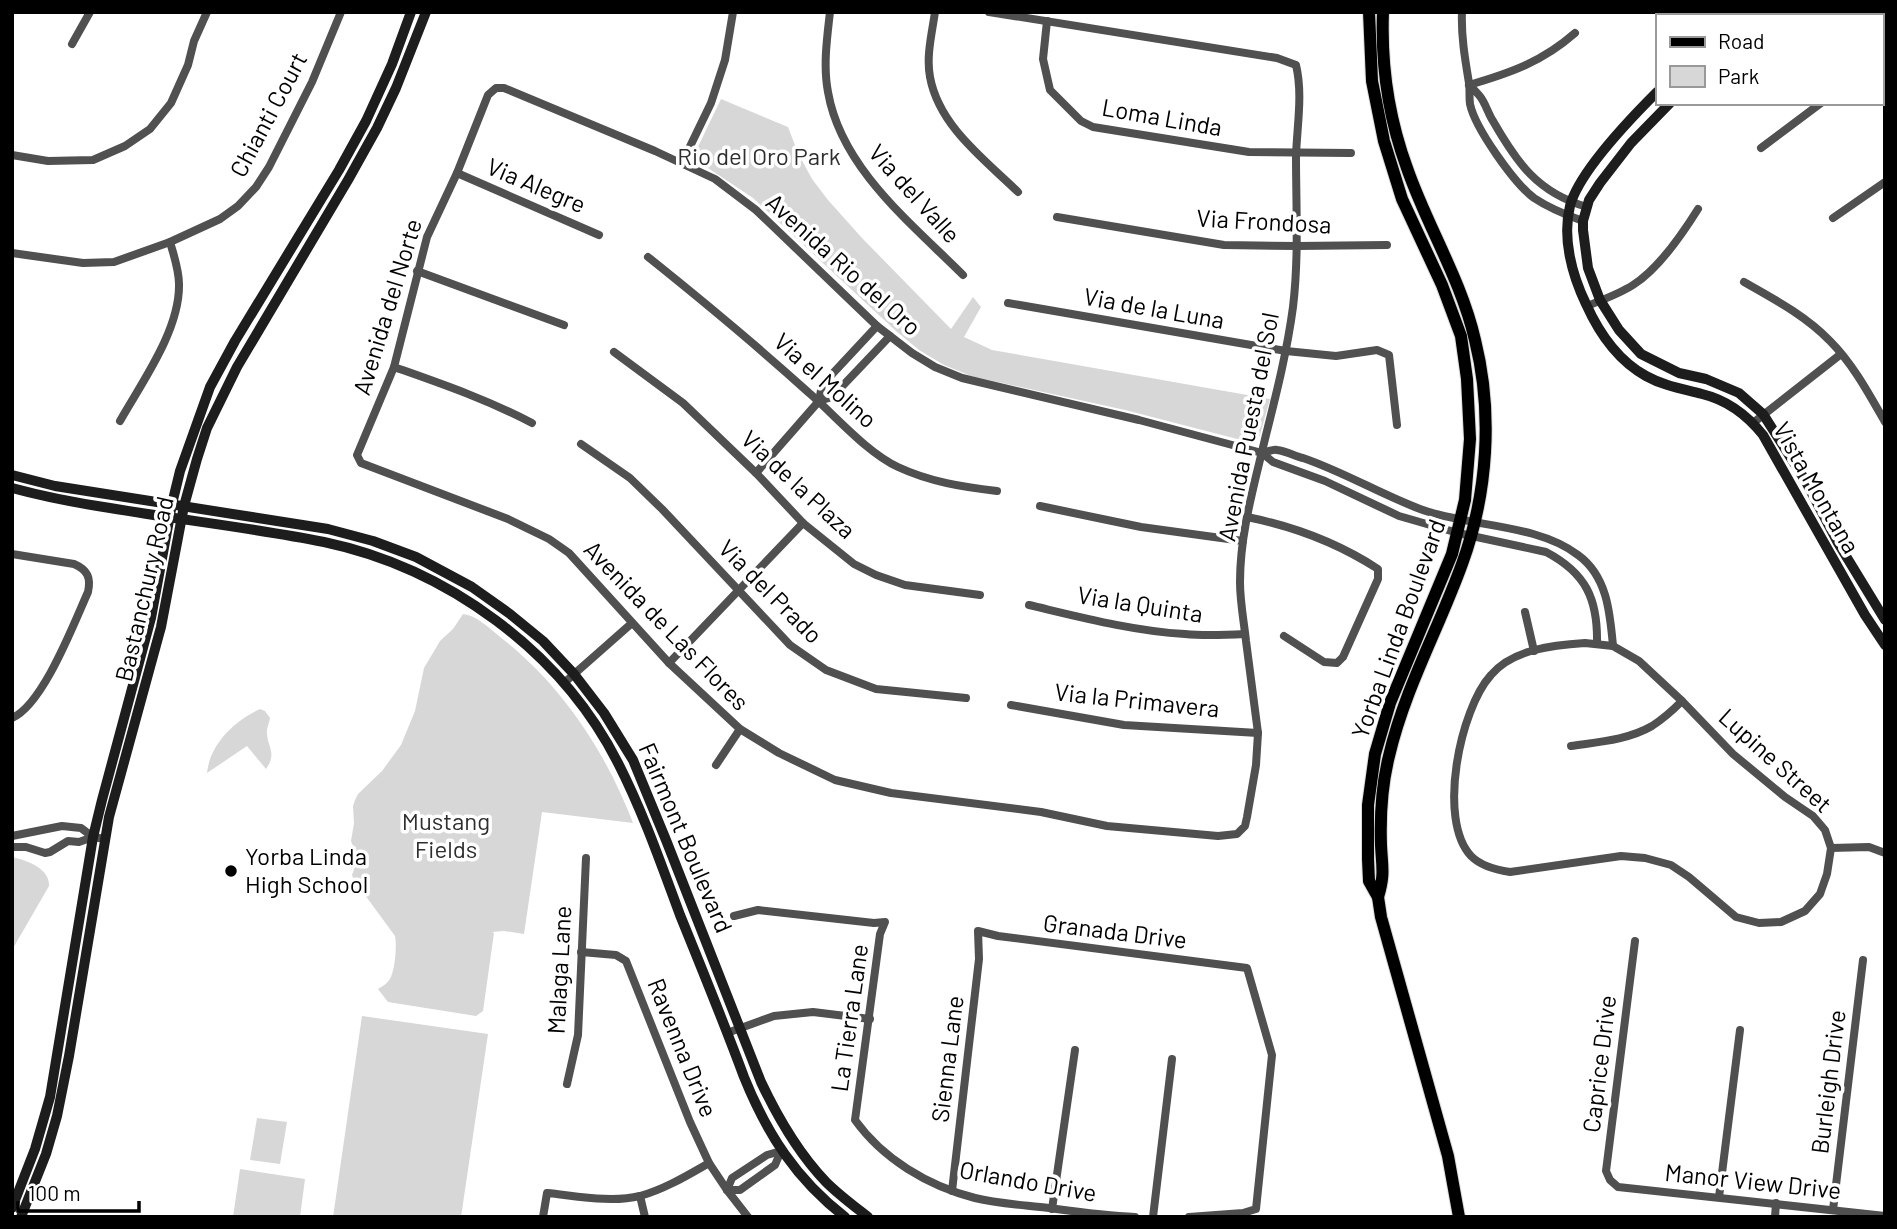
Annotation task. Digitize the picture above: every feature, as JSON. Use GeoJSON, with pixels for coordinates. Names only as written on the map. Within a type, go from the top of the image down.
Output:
{"type":"FeatureCollection","features":[{"type":"Feature","properties":{"kind":"main road","name":"Bastanchury Road"},"geometry":{"type":"LineString","coordinates":[[176,519],[172,504],[183,462],[210,387],[235,341],[340,170],[392,64],[411,12]]}},
{"type":"Feature","properties":{"kind":"main road","name":"Bastanchury Road"},"geometry":{"type":"LineString","coordinates":[[19,1212],[46,1154],[59,1108],[69,1056],[104,789],[176,519],[184,506],[207,428],[222,396],[377,128],[426,12]]}},
{"type":"Feature","properties":{"kind":"main road","name":"Yorba Linda Boulevard"},"geometry":{"type":"LineString","coordinates":[[1369,12],[1372,81],[1384,141],[1402,199],[1442,285],[1461,336],[1467,379],[1470,439],[1465,500],[1468,521]]}},
{"type":"Feature","properties":{"kind":"main road","name":"Yorba Linda Boulevard"},"geometry":{"type":"LineString","coordinates":[[1383,12],[1385,71],[1393,121],[1407,168],[1466,306],[1483,380],[1485,456],[1464,534],[1452,554],[1390,703],[1375,754],[1376,795],[1368,832],[1369,881],[1378,897],[1381,917],[1448,1156],[1459,1217]]}},
{"type":"Feature","properties":{"kind":"main road","name":"Vista Montana"},"geometry":{"type":"LineString","coordinates":[[1656,93],[1598,158],[1571,202],[1568,246],[1578,286],[1593,320],[1607,342],[1633,368],[1659,383],[1716,399],[1742,413],[1753,423],[1763,435],[1865,615],[1885,645]]}},
{"type":"Feature","properties":{"kind":"main road","name":"Vista Montana"},"geometry":{"type":"LineString","coordinates":[[1668,105],[1623,153],[1588,200],[1583,221],[1588,268],[1600,300],[1619,330],[1641,355],[1678,373],[1706,379],[1739,393],[1763,414],[1805,480],[1885,620]]}},
{"type":"Feature","properties":{"kind":"main road","name":"Fairmont Boulevard"},"geometry":{"type":"LineString","coordinates":[[12,475],[55,486],[349,534],[396,549],[440,569],[472,587],[543,641],[574,674],[604,713],[633,760],[774,1110],[794,1143],[826,1182],[869,1217]]}},
{"type":"Feature","properties":{"kind":"main road","name":"Fairmont Boulevard"},"geometry":{"type":"LineString","coordinates":[[12,488],[70,502],[297,537],[377,556],[417,572],[494,618],[547,665],[593,722],[623,774],[651,838],[754,1102],[782,1151],[799,1174],[845,1217]]}},
{"type":"Feature","properties":{"kind":"main road"},"geometry":{"type":"LineString","coordinates":[[297,537],[299,525]]}},
{"type":"Feature","properties":{"kind":"main road"},"geometry":{"type":"LineString","coordinates":[[464,598],[472,587]]}},
{"type":"Feature","properties":{"kind":"main road","name":"Bastanchury Road"},"geometry":{"type":"LineString","coordinates":[[19,1212],[50,1097],[99,839]]}},
{"type":"Feature","properties":{"kind":"main road"},"geometry":{"type":"LineString","coordinates":[[59,1047],[64,1052],[55,1101],[59,1108]]}},
{"type":"Feature","properties":{"kind":"main road"},"geometry":{"type":"LineString","coordinates":[[782,1151],[794,1143]]}},
{"type":"Feature","properties":{"kind":"street"},"geometry":{"type":"LineString","coordinates":[[72,44],[90,12]]}},
{"type":"Feature","properties":{"kind":"street"},"geometry":{"type":"LineString","coordinates":[[12,155],[48,161],[93,160],[125,146],[150,129],[171,103],[207,12]]}},
{"type":"Feature","properties":{"kind":"street","name":"Chianti Court"},"geometry":{"type":"LineString","coordinates":[[12,253],[83,263],[114,262],[170,242],[220,219],[238,206],[256,187],[269,167],[312,82],[341,12]]}},
{"type":"Feature","properties":{"kind":"street"},"geometry":{"type":"LineString","coordinates":[[682,163],[711,103],[725,60],[733,12]]}},
{"type":"Feature","properties":{"kind":"street","name":"Via del Valle"},"geometry":{"type":"LineString","coordinates":[[830,12],[825,47],[828,92],[838,129],[874,186],[963,275]]}},
{"type":"Feature","properties":{"kind":"street"},"geometry":{"type":"LineString","coordinates":[[935,12],[929,54],[930,77],[939,103],[961,136],[1018,192]]}},
{"type":"Feature","properties":{"kind":"street"},"geometry":{"type":"LineString","coordinates":[[989,12],[1047,21]]}},
{"type":"Feature","properties":{"kind":"street"},"geometry":{"type":"LineString","coordinates":[[1462,12],[1470,105],[1477,122],[1524,189],[1534,198],[1583,221]]}},
{"type":"Feature","properties":{"kind":"street","name":"Avenida Puesta del Sol"},"geometry":{"type":"LineString","coordinates":[[1047,21],[1277,58],[1296,65],[1300,80],[1296,154],[1297,246],[1293,305],[1286,351],[1243,541],[1240,583],[1258,733],[1256,765],[1247,817],[1245,826],[1237,834]]}},
{"type":"Feature","properties":{"kind":"street","name":"Loma Linda"},"geometry":{"type":"LineString","coordinates":[[1047,21],[1043,59],[1050,90],[1081,121],[1093,127],[1248,152],[1351,153]]}},
{"type":"Feature","properties":{"kind":"street"},"geometry":{"type":"LineString","coordinates":[[1469,85],[1508,74],[1532,63],[1558,48],[1575,33]]}},
{"type":"Feature","properties":{"kind":"street"},"geometry":{"type":"LineString","coordinates":[[1469,85],[1483,100],[1496,127],[1523,168],[1546,189],[1587,207]]}},
{"type":"Feature","properties":{"kind":"street","name":"Avenida Rio del Oro"},"geometry":{"type":"LineString","coordinates":[[496,88],[513,91],[715,179],[756,210],[877,326],[935,367],[962,378],[1139,420],[1262,453],[1273,462],[1325,481],[1399,516],[1546,552],[1573,570],[1583,581],[1592,599],[1598,624],[1597,644]]}},
{"type":"Feature","properties":{"kind":"street","name":"Avenida del Norte"},"geometry":{"type":"LineString","coordinates":[[361,463],[357,455],[394,367],[427,237],[457,173],[483,105],[488,95],[496,88]]}},
{"type":"Feature","properties":{"kind":"street"},"geometry":{"type":"LineString","coordinates":[[1761,148],[1818,105]]}},
{"type":"Feature","properties":{"kind":"street","name":"Via Alegre"},"geometry":{"type":"LineString","coordinates":[[457,173],[599,235]]}},
{"type":"Feature","properties":{"kind":"street"},"geometry":{"type":"LineString","coordinates":[[1833,218],[1885,182]]}},
{"type":"Feature","properties":{"kind":"street"},"geometry":{"type":"LineString","coordinates":[[1587,306],[1635,284],[1660,261],[1698,209]]}},
{"type":"Feature","properties":{"kind":"street","name":"Via Frondosa"},"geometry":{"type":"LineString","coordinates":[[1057,217],[1224,245],[1387,245]]}},
{"type":"Feature","properties":{"kind":"street"},"geometry":{"type":"LineString","coordinates":[[120,421],[173,323],[178,304],[178,271],[170,242]]}},
{"type":"Feature","properties":{"kind":"street","name":"Via el Molino"},"geometry":{"type":"LineString","coordinates":[[648,257],[734,326],[859,440],[896,466],[955,486],[997,491]]}},
{"type":"Feature","properties":{"kind":"street"},"geometry":{"type":"LineString","coordinates":[[417,271],[564,325]]}},
{"type":"Feature","properties":{"kind":"street"},"geometry":{"type":"LineString","coordinates":[[1744,282],[1776,299],[1830,341],[1868,393],[1885,422]]}},
{"type":"Feature","properties":{"kind":"street","name":"Via de la Luna"},"geometry":{"type":"LineString","coordinates":[[1008,303],[1286,351],[1336,356],[1377,349],[1389,355],[1397,425]]}},
{"type":"Feature","properties":{"kind":"street"},"geometry":{"type":"LineString","coordinates":[[756,473],[819,401],[822,385],[877,326]]}},
{"type":"Feature","properties":{"kind":"street"},"geometry":{"type":"LineString","coordinates":[[819,401],[832,397],[890,336]]}},
{"type":"Feature","properties":{"kind":"street","name":"Via de la Plaza"},"geometry":{"type":"LineString","coordinates":[[614,352],[683,403],[756,473],[803,523],[854,564],[905,585],[980,595]]}},
{"type":"Feature","properties":{"kind":"street"},"geometry":{"type":"LineString","coordinates":[[1753,423],[1841,354]]}},
{"type":"Feature","properties":{"kind":"street"},"geometry":{"type":"LineString","coordinates":[[394,367],[462,390],[532,423]]}},
{"type":"Feature","properties":{"kind":"street","name":"Via del Prado"},"geometry":{"type":"LineString","coordinates":[[581,444],[630,478],[790,645],[826,670],[876,689],[966,698]]}},
{"type":"Feature","properties":{"kind":"street","name":"Avenida Rio del Oro"},"geometry":{"type":"LineString","coordinates":[[1262,453],[1276,450],[1329,467],[1422,510],[1539,536],[1559,543],[1580,556],[1594,571],[1606,594],[1611,615],[1613,646]]}},
{"type":"Feature","properties":{"kind":"street","name":"Avenida de Las Flores"},"geometry":{"type":"LineString","coordinates":[[361,463],[508,519],[549,539],[569,553],[669,663],[740,729],[779,753],[835,780],[891,793],[1041,812],[1107,825],[1218,836],[1237,834]]}},
{"type":"Feature","properties":{"kind":"street"},"geometry":{"type":"LineString","coordinates":[[1040,506],[1142,527],[1243,541]]}},
{"type":"Feature","properties":{"kind":"street"},"geometry":{"type":"LineString","coordinates":[[1247,517],[1282,524],[1378,569],[1378,579],[1343,657],[1336,663],[1324,662],[1284,636]]}},
{"type":"Feature","properties":{"kind":"street"},"geometry":{"type":"LineString","coordinates":[[669,663],[803,523]]}},
{"type":"Feature","properties":{"kind":"street"},"geometry":{"type":"LineString","coordinates":[[12,554],[74,564],[83,568],[90,582],[57,662],[24,712],[13,718]]}},
{"type":"Feature","properties":{"kind":"street","name":"Via la Quinta"},"geometry":{"type":"LineString","coordinates":[[1029,606],[1157,631],[1210,636],[1245,634]]}},
{"type":"Feature","properties":{"kind":"street"},"geometry":{"type":"LineString","coordinates":[[1525,612],[1534,651]]}},
{"type":"Feature","properties":{"kind":"street"},"geometry":{"type":"LineString","coordinates":[[564,683],[632,623]]}},
{"type":"Feature","properties":{"kind":"street"},"geometry":{"type":"LineString","coordinates":[[1613,646],[1585,643],[1534,651],[1514,657],[1491,674],[1471,706],[1456,767],[1454,808],[1458,836],[1472,857],[1492,869],[1510,872],[1622,856],[1645,858],[1671,865],[1736,917],[1759,923],[1781,922],[1805,911],[1819,894],[1828,874],[1831,848]]}},
{"type":"Feature","properties":{"kind":"street","name":"Lupine Street"},"geometry":{"type":"LineString","coordinates":[[1613,646],[1639,661],[1733,754],[1785,797],[1813,816],[1825,830],[1831,848],[1868,847],[1885,853]]}},
{"type":"Feature","properties":{"kind":"street"},"geometry":{"type":"LineString","coordinates":[[1571,746],[1642,732],[1661,720],[1682,701]]}},
{"type":"Feature","properties":{"kind":"street","name":"Via la Primavera"},"geometry":{"type":"LineString","coordinates":[[1011,705],[1124,725],[1258,733]]}},
{"type":"Feature","properties":{"kind":"street"},"geometry":{"type":"LineString","coordinates":[[716,765],[740,729]]}},
{"type":"Feature","properties":{"kind":"street"},"geometry":{"type":"LineString","coordinates":[[12,836],[62,826],[81,828],[99,839]]}},
{"type":"Feature","properties":{"kind":"street"},"geometry":{"type":"LineString","coordinates":[[25,833],[26,847]]}},
{"type":"Feature","properties":{"kind":"street"},"geometry":{"type":"LineString","coordinates":[[12,847],[26,847],[45,853],[68,841],[99,839]]}},
{"type":"Feature","properties":{"kind":"street","name":"Malaga Lane"},"geometry":{"type":"LineString","coordinates":[[567,1084],[578,1035],[586,858]]}},
{"type":"Feature","properties":{"kind":"street","name":"La Tierra Lane"},"geometry":{"type":"LineString","coordinates":[[734,916],[758,910],[874,923],[886,922],[880,934],[855,1120]]}},
{"type":"Feature","properties":{"kind":"street","name":"Granada Drive"},"geometry":{"type":"LineString","coordinates":[[978,931],[998,936],[1247,968],[1272,1055],[1256,1209],[1243,1213],[1189,1217]]}},
{"type":"Feature","properties":{"kind":"street","name":"Sienna Lane"},"geometry":{"type":"LineString","coordinates":[[953,1191],[979,959],[978,931]]}},
{"type":"Feature","properties":{"kind":"street","name":"Caprice Drive"},"geometry":{"type":"LineString","coordinates":[[1618,1188],[1606,1171],[1636,941]]}},
{"type":"Feature","properties":{"kind":"street","name":"Ravenna Drive"},"geometry":{"type":"LineString","coordinates":[[581,952],[616,955],[626,961],[709,1163],[748,1217]]}},
{"type":"Feature","properties":{"kind":"street","name":"Burleigh Drive"},"geometry":{"type":"LineString","coordinates":[[1833,1210],[1863,960]]}},
{"type":"Feature","properties":{"kind":"street"},"geometry":{"type":"LineString","coordinates":[[727,1033],[774,1016],[813,1012],[870,1019]]}},
{"type":"Feature","properties":{"kind":"street"},"geometry":{"type":"LineString","coordinates":[[1719,1197],[1740,1030]]}},
{"type":"Feature","properties":{"kind":"street"},"geometry":{"type":"LineString","coordinates":[[1052,1209],[1074,1050]]}},
{"type":"Feature","properties":{"kind":"street"},"geometry":{"type":"LineString","coordinates":[[1153,1217],[1172,1059]]}},
{"type":"Feature","properties":{"kind":"street","name":"Orlando Drive"},"geometry":{"type":"LineString","coordinates":[[855,1120],[888,1155],[914,1173],[953,1191],[998,1202],[1135,1217]]}},
{"type":"Feature","properties":{"kind":"street"},"geometry":{"type":"LineString","coordinates":[[782,1151],[775,1165],[740,1190],[727,1190],[733,1178],[767,1156],[782,1151]]}},
{"type":"Feature","properties":{"kind":"street"},"geometry":{"type":"LineString","coordinates":[[543,1217],[547,1193],[616,1198],[640,1196],[709,1163]]}},
{"type":"Feature","properties":{"kind":"street","name":"Manor View Drive"},"geometry":{"type":"LineString","coordinates":[[1618,1188],[1885,1216]]}},
{"type":"Feature","properties":{"kind":"street"},"geometry":{"type":"LineString","coordinates":[[640,1196],[645,1217]]}},
{"type":"Feature","properties":{"kind":"street"},"geometry":{"type":"LineString","coordinates":[[1775,1217],[1776,1203]]}},
{"type":"Feature","properties":{"kind":"green space","name":"Rio del Oro Park"},"geometry":{"type":"Polygon","coordinates":[[[721,99],[788,127],[812,179],[828,200],[951,329],[973,297],[981,307],[964,337],[992,350],[1270,399],[1260,435],[1256,441],[1249,442],[1125,410],[971,376],[944,365],[919,350],[753,198],[696,160],[695,153],[721,99]]]}},
{"type":"Feature","properties":{"kind":"green space","name":"Mustang Fields"},"geometry":{"type":"Polygon","coordinates":[[[463,614],[482,622],[521,655],[561,697],[595,744],[633,823],[542,812],[524,934],[492,932],[494,933],[483,1011],[476,1016],[388,1002],[378,989],[391,977],[395,963],[395,936],[352,875],[358,858],[351,841],[355,800],[382,771],[401,745],[415,711],[424,668],[440,641],[453,629],[463,614]]]}},
{"type":"Feature","properties":{"kind":"green space"},"geometry":{"type":"Polygon","coordinates":[[[260,709],[270,718],[267,736],[271,758],[266,769],[247,746],[207,773],[218,743],[241,720],[260,709]]]}},
{"type":"Feature","properties":{"kind":"green space"},"geometry":{"type":"Polygon","coordinates":[[[12,857],[42,870],[49,886],[12,950],[12,857]]]}},
{"type":"Feature","properties":{"kind":"green space"},"geometry":{"type":"Polygon","coordinates":[[[362,1016],[488,1034],[461,1217],[333,1217],[362,1016]]]}},
{"type":"Feature","properties":{"kind":"green space"},"geometry":{"type":"Polygon","coordinates":[[[257,1118],[287,1122],[280,1164],[250,1160],[257,1118]]]}},
{"type":"Feature","properties":{"kind":"green space"},"geometry":{"type":"Polygon","coordinates":[[[240,1169],[305,1179],[300,1217],[233,1217],[240,1169]]]}},
{"type":"Feature","properties":{"kind":"place","name":"Yorba Linda High School"},"geometry":{"type":"Point","coordinates":[231,871]}}]}
